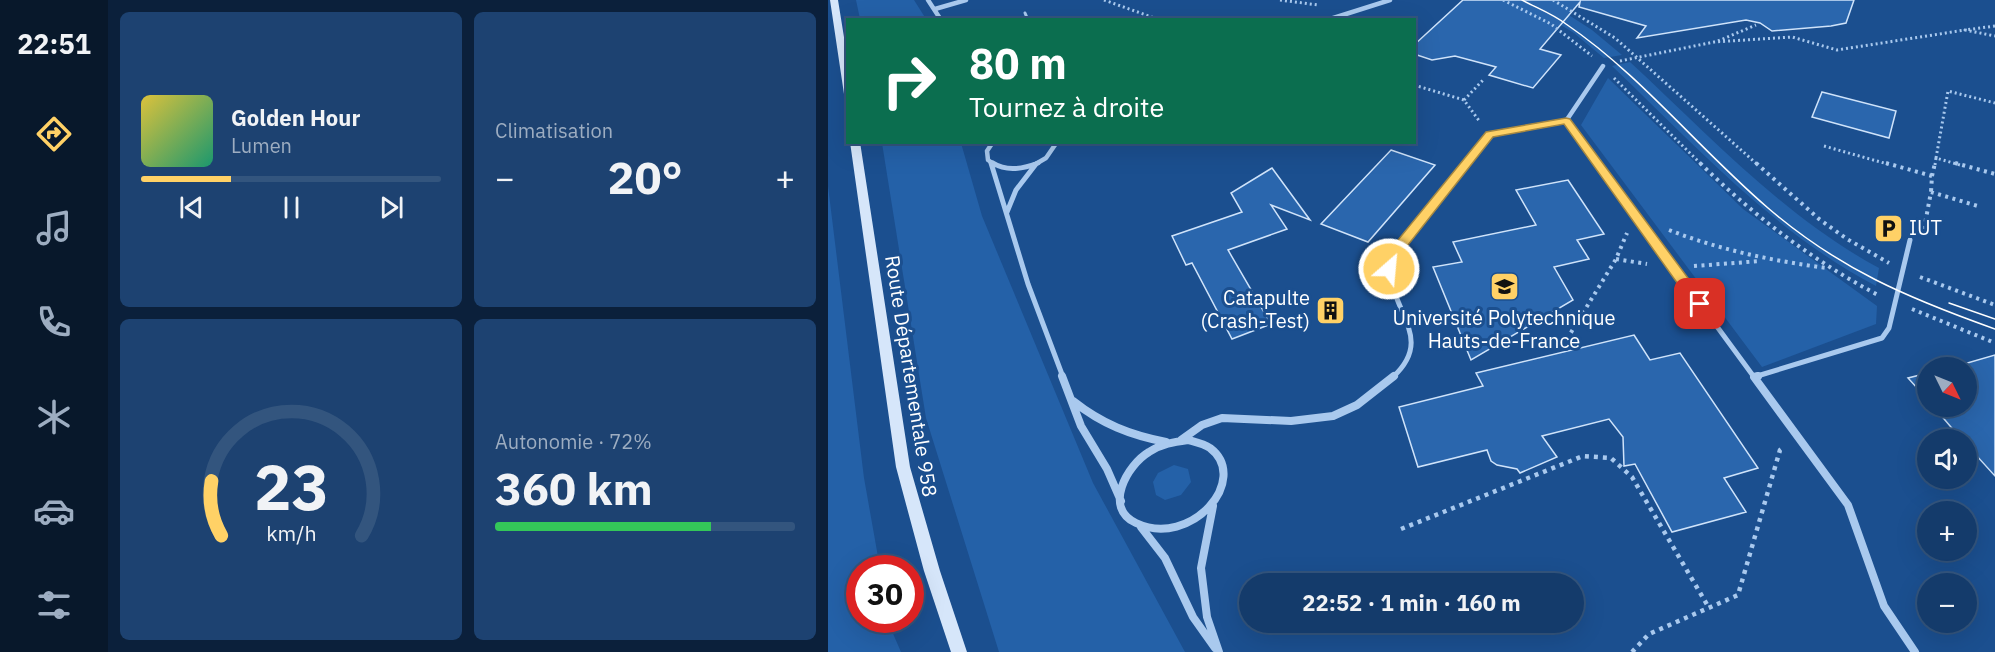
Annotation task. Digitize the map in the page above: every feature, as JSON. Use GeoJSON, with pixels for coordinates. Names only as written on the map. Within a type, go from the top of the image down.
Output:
{"type":"FeatureCollection","features":[{"type":"Feature","properties":{"kind":"main road"},"geometry":{"type":"LineString","coordinates":[[834,0],[846,81]]}},
{"type":"Feature","properties":{"kind":"main road","name":"Route Départementale 958"},"geometry":{"type":"LineString","coordinates":[[855,144],[903,467],[926,552],[958,650]]}},
{"type":"Feature","properties":{"kind":"street"},"geometry":{"type":"LineString","coordinates":[[928,0],[940,18]]}},
{"type":"Feature","properties":{"kind":"street"},"geometry":{"type":"LineString","coordinates":[[935,9],[966,0]]}},
{"type":"Feature","properties":{"kind":"street"},"geometry":{"type":"LineString","coordinates":[[1333,18],[1390,0]]}},
{"type":"Feature","properties":{"kind":"street"},"geometry":{"type":"LineString","coordinates":[[1181,440],[1203,424],[1223,417],[1238,416],[1279,421],[1326,418],[1354,407],[1398,374],[1412,346],[1410,328],[1389,269],[1394,254],[1490,134],[1566,121],[1603,66]]}},
{"type":"Feature","properties":{"kind":"street"},"geometry":{"type":"LineString","coordinates":[[1566,121],[1848,505],[1884,606],[1915,652]]}},
{"type":"Feature","properties":{"kind":"street"},"geometry":{"type":"LineString","coordinates":[[984,144],[1028,284],[1081,426],[1107,469],[1126,513],[1141,526],[1165,558],[1193,618],[1219,652]]}},
{"type":"Feature","properties":{"kind":"street"},"geometry":{"type":"LineString","coordinates":[[987,154],[992,144]]}},
{"type":"Feature","properties":{"kind":"street"},"geometry":{"type":"LineString","coordinates":[[991,163],[997,167],[1013,169],[1037,163],[1051,155],[1057,144]]}},
{"type":"Feature","properties":{"kind":"street"},"geometry":{"type":"LineString","coordinates":[[1007,212],[1016,190],[1037,163]]}},
{"type":"Feature","properties":{"kind":"street"},"geometry":{"type":"LineString","coordinates":[[1754,378],[1882,338],[1889,328],[1910,240]]}},
{"type":"Feature","properties":{"kind":"street"},"geometry":{"type":"LineString","coordinates":[[1071,399],[1095,420],[1114,429],[1133,436],[1166,442]]}},
{"type":"Feature","properties":{"kind":"street"},"geometry":{"type":"LineString","coordinates":[[1121,501],[1122,481],[1129,468],[1145,452],[1166,442],[1181,440],[1194,441],[1215,453],[1224,475],[1214,504],[1201,568],[1207,617],[1219,652]]}},
{"type":"Feature","properties":{"kind":"street"},"geometry":{"type":"LineString","coordinates":[[1141,526],[1154,530],[1176,529],[1197,519],[1214,504]]}},
{"type":"Feature","properties":{"kind":"lane"},"geometry":{"type":"LineString","coordinates":[[1025,13],[1027,18]]}},
{"type":"Feature","properties":{"kind":"path"},"geometry":{"type":"LineString","coordinates":[[1104,0],[1154,18]]}},
{"type":"Feature","properties":{"kind":"path"},"geometry":{"type":"LineString","coordinates":[[1280,0],[1319,5]]}},
{"type":"Feature","properties":{"kind":"path"},"geometry":{"type":"LineString","coordinates":[[1503,0],[1551,24],[1572,39],[1772,228],[1840,275],[1895,302],[1995,343]]}},
{"type":"Feature","properties":{"kind":"path"},"geometry":{"type":"LineString","coordinates":[[1553,0],[1603,29],[1812,214],[1872,254],[1903,270],[1995,305]]}},
{"type":"Feature","properties":{"kind":"path"},"geometry":{"type":"LineString","coordinates":[[1714,42],[1756,25]]}},
{"type":"Feature","properties":{"kind":"path"},"geometry":{"type":"LineString","coordinates":[[1635,57],[1714,42],[1792,37],[1837,50],[1995,26]]}},
{"type":"Feature","properties":{"kind":"path"},"geometry":{"type":"LineString","coordinates":[[1965,30],[1995,36]]}},
{"type":"Feature","properties":{"kind":"path"},"geometry":{"type":"LineString","coordinates":[[1464,100],[1484,79]]}},
{"type":"Feature","properties":{"kind":"path"},"geometry":{"type":"LineString","coordinates":[[1416,86],[1464,100],[1490,134]]}},
{"type":"Feature","properties":{"kind":"path"},"geometry":{"type":"LineString","coordinates":[[1923,234],[1948,91],[1995,103]]}},
{"type":"Feature","properties":{"kind":"path"},"geometry":{"type":"LineString","coordinates":[[1824,146],[1932,176]]}},
{"type":"Feature","properties":{"kind":"path"},"geometry":{"type":"LineString","coordinates":[[1936,158],[1995,174]]}},
{"type":"Feature","properties":{"kind":"path"},"geometry":{"type":"LineString","coordinates":[[1931,192],[1981,207]]}},
{"type":"Feature","properties":{"kind":"path"},"geometry":{"type":"LineString","coordinates":[[1616,259],[1673,268],[1766,260]]}},
{"type":"Feature","properties":{"kind":"path"},"geometry":{"type":"LineString","coordinates":[[1632,652],[1649,634],[1738,595],[1780,450],[1796,436]]}},
{"type":"Feature","properties":{"kind":"path"},"geometry":{"type":"LineString","coordinates":[[1401,529],[1583,456],[1611,458],[1632,477],[1709,608]]}},
{"type":"Feature","properties":{"kind":"shaded area"},"geometry":{"type":"Polygon","coordinates":[[[856,0],[914,0],[925,18],[860,18],[856,0]]]}},
{"type":"Feature","properties":{"kind":"shaded area"},"geometry":{"type":"Polygon","coordinates":[[[1561,10],[1592,30],[1622,55],[1604,58],[1574,33],[1538,11],[1561,10]]]}},
{"type":"Feature","properties":{"kind":"shaded area"},"geometry":{"type":"Polygon","coordinates":[[[1630,62],[1718,146],[1779,200],[1844,248],[1879,268],[1876,286],[1803,240],[1736,185],[1612,66],[1630,62]]]}},
{"type":"Feature","properties":{"kind":"shaded area"},"geometry":{"type":"Polygon","coordinates":[[[1608,78],[1743,209],[1877,306],[1876,324],[1762,367],[1581,125],[1608,78]]]}},
{"type":"Feature","properties":{"kind":"shaded area"},"geometry":{"type":"Polygon","coordinates":[[[882,144],[961,144],[982,216],[1093,483],[1185,652],[999,652],[926,418],[882,144]]]}},
{"type":"Feature","properties":{"kind":"shaded area"},"geometry":{"type":"Polygon","coordinates":[[[828,186],[864,478],[878,555],[846,555],[846,633],[893,633],[901,652],[828,652],[828,186]]]}},
{"type":"Feature","properties":{"kind":"shaded area"},"geometry":{"type":"Polygon","coordinates":[[[1174,465],[1188,469],[1191,482],[1181,495],[1165,500],[1156,495],[1153,482],[1158,473],[1174,465]]]}},
{"type":"Feature","properties":{"kind":"building"},"geometry":{"type":"Polygon","coordinates":[[[1463,0],[1854,0],[1846,23],[1831,26],[1772,31],[1760,23],[1746,20],[1637,38],[1646,26],[1579,7],[1580,2],[1540,49],[1561,55],[1533,88],[1489,75],[1496,67],[1455,56],[1432,60],[1416,55],[1416,43],[1463,0]]]}},
{"type":"Feature","properties":{"kind":"building"},"geometry":{"type":"Polygon","coordinates":[[[1822,92],[1896,111],[1889,138],[1812,117],[1822,92]]]}},
{"type":"Feature","properties":{"kind":"building"},"geometry":{"type":"Polygon","coordinates":[[[1391,150],[1435,165],[1368,242],[1321,224],[1391,150]]]}},
{"type":"Feature","properties":{"kind":"building"},"geometry":{"type":"Polygon","coordinates":[[[1272,168],[1310,220],[1271,205],[1287,229],[1228,250],[1271,324],[1232,339],[1192,263],[1186,265],[1172,236],[1242,212],[1231,193],[1272,168]]]}},
{"type":"Feature","properties":{"kind":"building"},"geometry":{"type":"Polygon","coordinates":[[[1568,180],[1604,234],[1577,240],[1589,259],[1554,267],[1573,300],[1471,360],[1433,267],[1462,262],[1453,242],[1536,225],[1516,190],[1568,180]]]}},
{"type":"Feature","properties":{"kind":"building"},"geometry":{"type":"Polygon","coordinates":[[[1634,335],[1650,360],[1680,353],[1758,468],[1724,478],[1746,512],[1672,532],[1635,464],[1624,466],[1623,437],[1609,419],[1542,436],[1557,457],[1520,473],[1517,469],[1497,465],[1491,461],[1487,450],[1418,467],[1399,407],[1483,386],[1476,373],[1634,335]]]}},
{"type":"Feature","properties":{"kind":"building"},"geometry":{"type":"Polygon","coordinates":[[[1995,355],[1995,476],[1977,456],[1977,429],[1953,429],[1942,417],[1977,417],[1977,360],[1995,355]]]}},
{"type":"Feature","properties":{"kind":"building"},"geometry":{"type":"Polygon","coordinates":[[[1917,376],[1917,388],[1908,378],[1917,376]]]}},
{"type":"Feature","properties":{"kind":"tram line"},"geometry":{"type":"LineString","coordinates":[[1522,0],[1556,17],[1620,66],[1768,208],[1821,248],[1876,280],[1933,306],[1995,329]]}},
{"type":"Feature","properties":{"kind":"tram line"},"geometry":{"type":"LineString","coordinates":[[1949,303],[1995,319]]}},
{"type":"Feature","properties":{"kind":"place","name":"IUT"},"geometry":{"type":"Point","coordinates":[1888,228]}},
{"type":"Feature","properties":{"kind":"place","name":"Université Polytechnique Hauts-de-France"},"geometry":{"type":"Point","coordinates":[1504,287]}},
{"type":"Feature","properties":{"kind":"place","name":"Catapulte (Crash-Test)"},"geometry":{"type":"Point","coordinates":[1331,310]}},
{"type":"Feature","properties":{"kind":"route"},"geometry":{"type":"LineString","coordinates":[[1389,269],[1394,254],[1490,134],[1566,121],[1700,304]]}}]}
